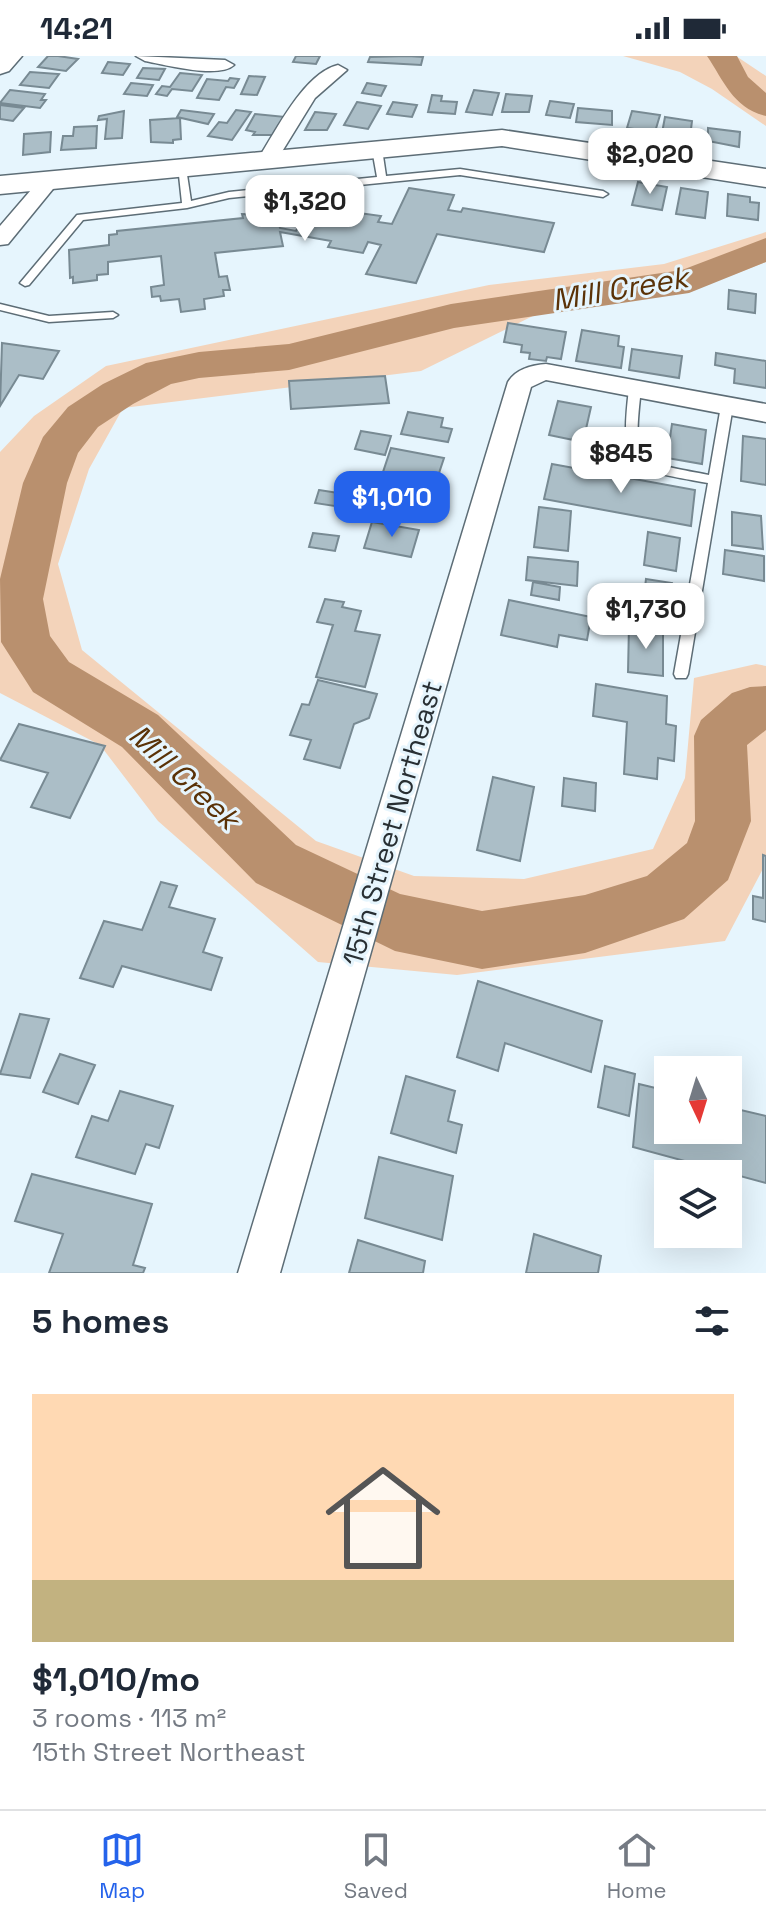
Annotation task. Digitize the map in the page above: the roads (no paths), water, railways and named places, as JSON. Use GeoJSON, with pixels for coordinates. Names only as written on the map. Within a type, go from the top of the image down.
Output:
{"type":"FeatureCollection","features":[{"type":"Feature","properties":{"kind":"main road"},"geometry":{"type":"LineString","coordinates":[[0,66],[9,56]]}},
{"type":"Feature","properties":{"kind":"main road"},"geometry":{"type":"LineString","coordinates":[[0,185],[377,149],[518,139],[766,178]]}},
{"type":"Feature","properties":{"kind":"street"},"geometry":{"type":"LineString","coordinates":[[145,56],[207,66],[225,65]]}},
{"type":"Feature","properties":{"kind":"street"},"geometry":{"type":"LineString","coordinates":[[268,159],[308,95],[338,70]]}},
{"type":"Feature","properties":{"kind":"street"},"geometry":{"type":"LineString","coordinates":[[0,239],[50,180]]}},
{"type":"Feature","properties":{"kind":"street","name":"15th Street Northeast"},"geometry":{"type":"LineString","coordinates":[[259,1273],[348,978],[517,389],[528,376],[546,372],[635,389]]}},
{"type":"Feature","properties":{"kind":"street"},"geometry":{"type":"LineString","coordinates":[[635,389],[766,413]]}},
{"type":"Feature","properties":{"kind":"lane"},"geometry":{"type":"LineString","coordinates":[[377,149],[382,179]]}},
{"type":"Feature","properties":{"kind":"lane"},"geometry":{"type":"LineString","coordinates":[[181,168],[187,205]]}},
{"type":"Feature","properties":{"kind":"lane"},"geometry":{"type":"LineString","coordinates":[[25,283],[80,217],[187,205],[229,195],[460,172],[603,194]]}},
{"type":"Feature","properties":{"kind":"lane"},"geometry":{"type":"LineString","coordinates":[[0,307],[49,319],[113,315]]}},
{"type":"Feature","properties":{"kind":"lane"},"geometry":{"type":"LineString","coordinates":[[635,389],[629,432],[636,460],[651,468],[714,480]]}},
{"type":"Feature","properties":{"kind":"lane"},"geometry":{"type":"LineString","coordinates":[[681,674],[727,406]]}},
{"type":"Feature","properties":{"kind":"waterway","name":"Mill Creek"},"geometry":{"type":"LineString","coordinates":[[722,56],[738,84],[766,107]]}},
{"type":"Feature","properties":{"kind":"waterway","name":"Mill Creek"},"geometry":{"type":"LineString","coordinates":[[766,249],[689,281],[451,316],[394,333],[289,357],[199,365],[160,373],[118,394],[83,417],[58,448],[45,483],[19,599],[26,642],[51,677],[140,731],[276,864],[395,922],[482,940],[585,924],[664,899],[708,861],[723,821],[720,736],[750,709],[766,708]]}}]}
